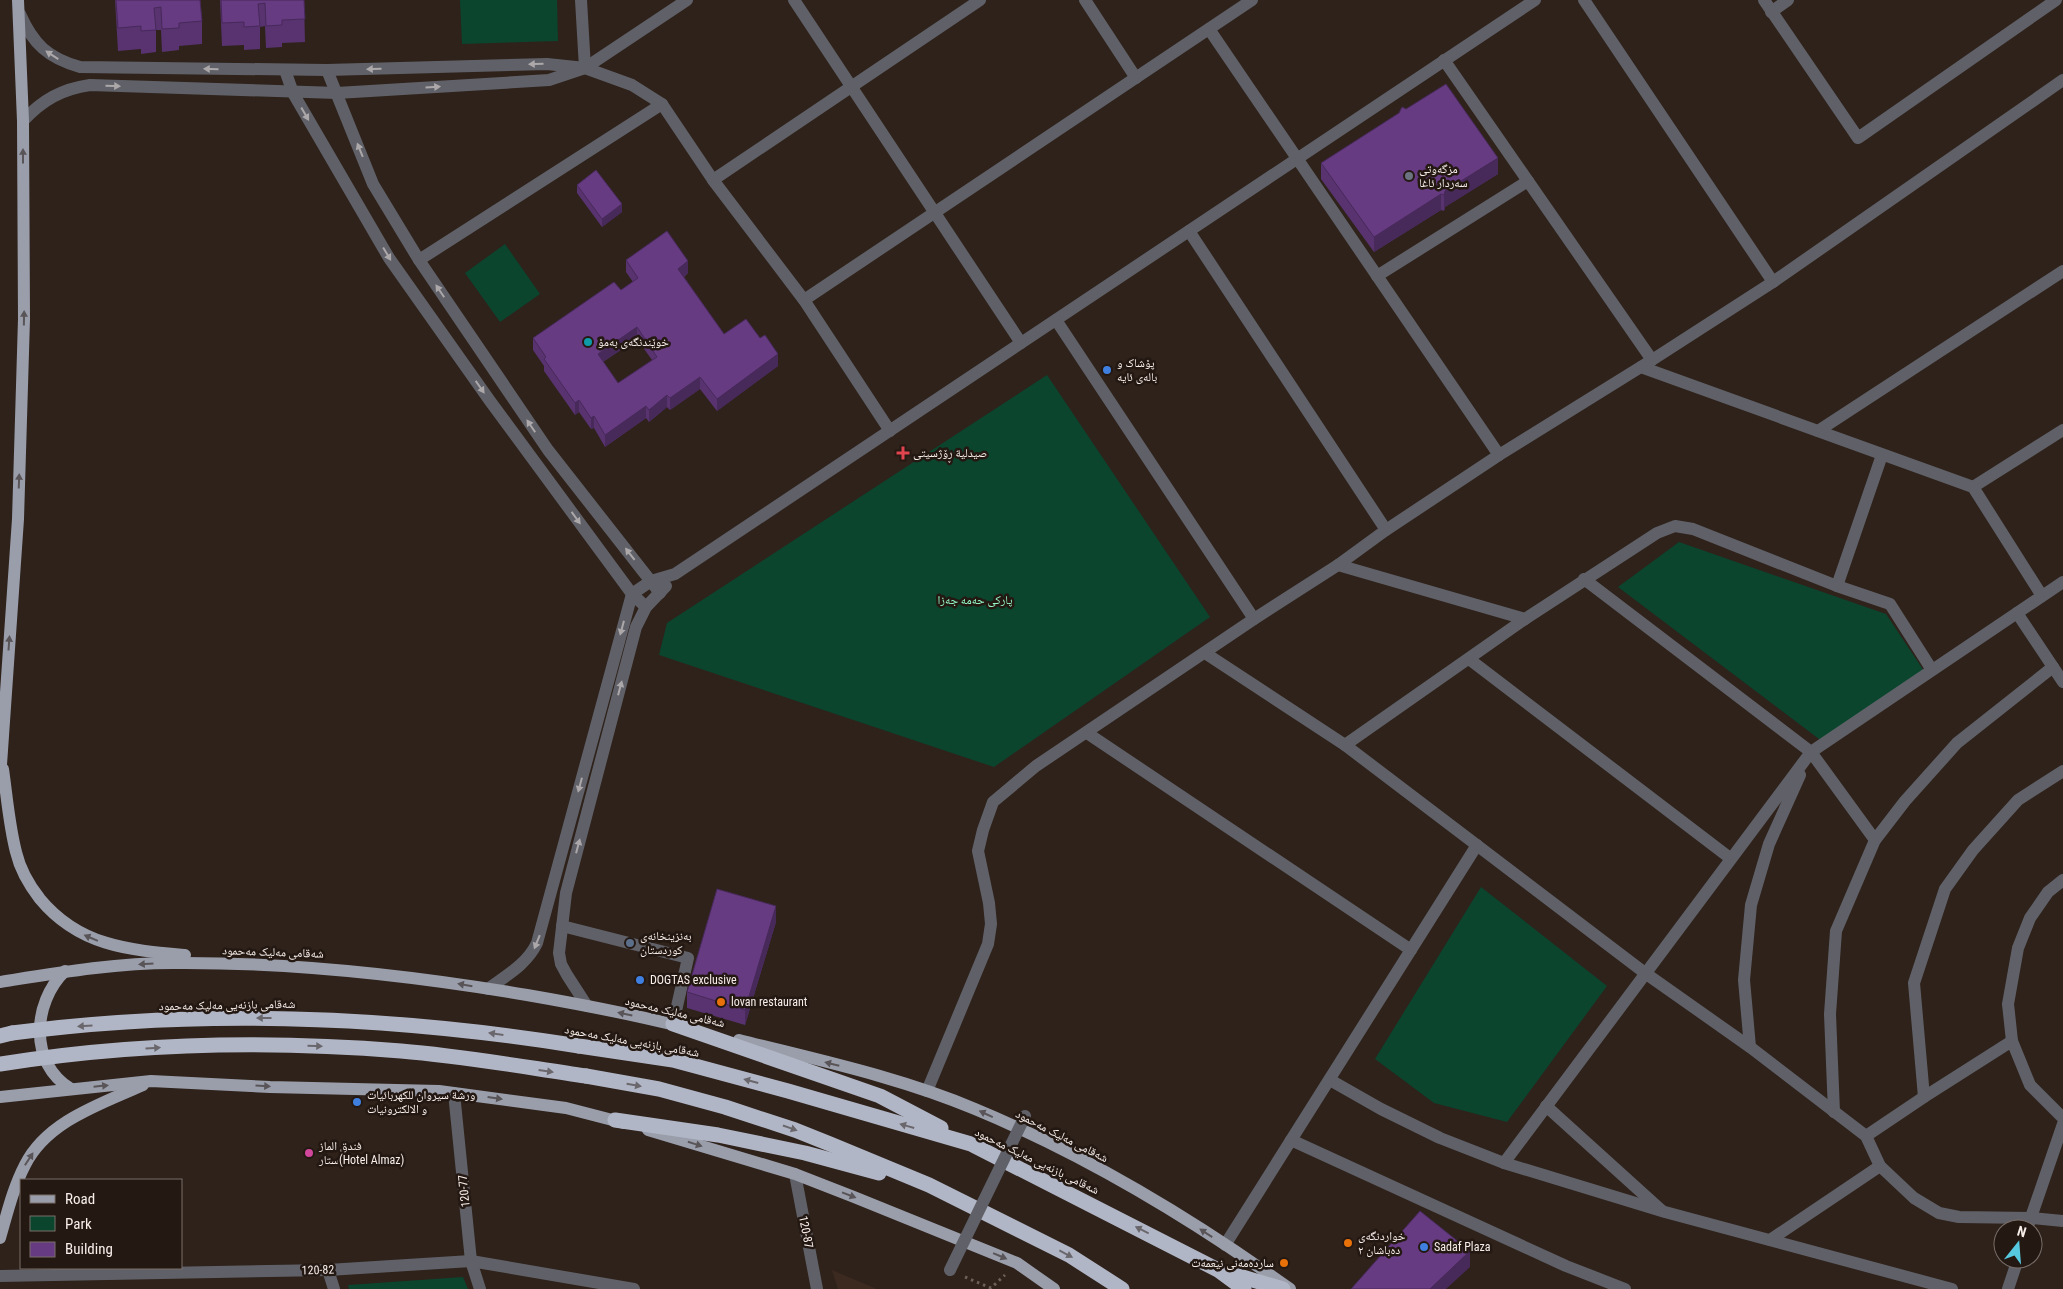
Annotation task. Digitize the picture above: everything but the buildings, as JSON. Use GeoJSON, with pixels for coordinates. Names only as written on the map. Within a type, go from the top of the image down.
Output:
{"type":"FeatureCollection","features":[{"type":"Feature","properties":{"kind":"highway","name":"شەقامی بازنەیی مەلیک مەحمود"},"geometry":{"type":"LineString","coordinates":[[0,1036],[54,1028],[151,1021],[315,1018],[472,1031],[673,1060],[788,1090],[971,1144],[1218,1270],[1244,1289]]}},
{"type":"Feature","properties":{"kind":"highway"},"geometry":{"type":"LineString","coordinates":[[672,1024],[880,1096],[971,1144]]}},
{"type":"Feature","properties":{"kind":"highway"},"geometry":{"type":"LineString","coordinates":[[0,1064],[57,1055],[156,1048],[248,1045],[326,1046],[403,1051],[586,1076],[659,1089],[725,1107],[795,1130],[929,1186],[1069,1255],[1119,1288]]}},
{"type":"Feature","properties":{"kind":"highway"},"geometry":{"type":"LineString","coordinates":[[615,1120],[718,1135],[757,1143],[929,1186]]}},
{"type":"Feature","properties":{"kind":"highway"},"geometry":{"type":"LineString","coordinates":[[1218,1270],[1283,1289]]}},
{"type":"Feature","properties":{"kind":"main road"},"geometry":{"type":"LineString","coordinates":[[0,779],[18,519],[24,319],[23,120],[18,0]]}},
{"type":"Feature","properties":{"kind":"main road"},"geometry":{"type":"LineString","coordinates":[[1,760],[16,852],[21,867],[34,891],[64,923],[82,934],[102,942],[144,952],[312,967]]}},
{"type":"Feature","properties":{"kind":"main road","name":"شەقامی مەلیک مەحمود"},"geometry":{"type":"LineString","coordinates":[[0,982],[66,971],[172,962],[312,967],[378,972],[488,988],[672,1024],[866,1072],[974,1108],[1049,1142],[1153,1199],[1290,1289]]}},
{"type":"Feature","properties":{"kind":"main road"},"geometry":{"type":"LineString","coordinates":[[66,971],[50,989],[45,999],[41,1014],[40,1036],[42,1048],[52,1074],[71,1089]]}},
{"type":"Feature","properties":{"kind":"main road"},"geometry":{"type":"LineString","coordinates":[[0,1238],[17,1182],[25,1164],[47,1136],[82,1113],[151,1081]]}},
{"type":"Feature","properties":{"kind":"main road"},"geometry":{"type":"LineString","coordinates":[[0,1097],[151,1081],[454,1092],[566,1108],[615,1120],[795,1174],[1017,1263],[1054,1289]]}},
{"type":"Feature","properties":{"kind":"street"},"geometry":{"type":"LineString","coordinates":[[581,0],[585,68]]}},
{"type":"Feature","properties":{"kind":"street"},"geometry":{"type":"LineString","coordinates":[[23,120],[46,100],[60,92],[90,85],[337,94],[549,80],[585,68],[687,0]]}},
{"type":"Feature","properties":{"kind":"street"},"geometry":{"type":"LineString","coordinates":[[794,0],[1021,343]]}},
{"type":"Feature","properties":{"kind":"street"},"geometry":{"type":"LineString","coordinates":[[713,180],[980,0]]}},
{"type":"Feature","properties":{"kind":"street"},"geometry":{"type":"LineString","coordinates":[[1085,0],[1136,78]]}},
{"type":"Feature","properties":{"kind":"street"},"geometry":{"type":"LineString","coordinates":[[804,300],[1252,0]]}},
{"type":"Feature","properties":{"kind":"street"},"geometry":{"type":"LineString","coordinates":[[488,988],[520,965],[533,952],[537,943],[632,594],[652,581],[675,574],[1535,0]]}},
{"type":"Feature","properties":{"kind":"street"},"geometry":{"type":"LineString","coordinates":[[1584,0],[1773,282]]}},
{"type":"Feature","properties":{"kind":"street"},"geometry":{"type":"LineString","coordinates":[[1764,0],[1858,138],[2056,0]]}},
{"type":"Feature","properties":{"kind":"street"},"geometry":{"type":"LineString","coordinates":[[1772,12],[1788,0]]}},
{"type":"Feature","properties":{"kind":"street"},"geometry":{"type":"LineString","coordinates":[[20,14],[31,36],[49,54],[64,62],[80,67],[327,70],[546,64],[585,68],[632,85],[662,104],[713,180],[804,300],[890,430]]}},
{"type":"Feature","properties":{"kind":"street"},"geometry":{"type":"LineString","coordinates":[[1209,29],[1499,455]]}},
{"type":"Feature","properties":{"kind":"street"},"geometry":{"type":"LineString","coordinates":[[1444,60],[1528,181],[1646,363],[1818,431],[1973,487],[2042,596]]}},
{"type":"Feature","properties":{"kind":"street"},"geometry":{"type":"LineString","coordinates":[[284,70],[293,93],[389,258],[490,401],[632,594],[646,607]]}},
{"type":"Feature","properties":{"kind":"street"},"geometry":{"type":"LineString","coordinates":[[327,70],[373,184],[419,260],[548,450],[660,593]]}},
{"type":"Feature","properties":{"kind":"street"},"geometry":{"type":"LineString","coordinates":[[927,1091],[988,944],[991,924],[989,903],[978,851],[993,802],[1036,766],[1254,619],[1338,565],[1386,530],[1499,455],[1773,282],[2063,80]]}},
{"type":"Feature","properties":{"kind":"street"},"geometry":{"type":"LineString","coordinates":[[419,260],[662,104]]}},
{"type":"Feature","properties":{"kind":"street"},"geometry":{"type":"LineString","coordinates":[[1377,276],[1528,181]]}},
{"type":"Feature","properties":{"kind":"street"},"geometry":{"type":"LineString","coordinates":[[1189,231],[1386,530]]}},
{"type":"Feature","properties":{"kind":"street"},"geometry":{"type":"LineString","coordinates":[[1818,431],[2063,272]]}},
{"type":"Feature","properties":{"kind":"street"},"geometry":{"type":"LineString","coordinates":[[1056,320],[1254,619]]}},
{"type":"Feature","properties":{"kind":"street"},"geometry":{"type":"LineString","coordinates":[[1973,487],[2063,430]]}},
{"type":"Feature","properties":{"kind":"street"},"geometry":{"type":"LineString","coordinates":[[1837,586],[1882,454]]}},
{"type":"Feature","properties":{"kind":"street"},"geometry":{"type":"LineString","coordinates":[[1344,745],[1584,579],[1657,533],[1675,526],[1693,529],[1837,586],[1890,604],[1932,670]]}},
{"type":"Feature","properties":{"kind":"street"},"geometry":{"type":"LineString","coordinates":[[1338,565],[1525,619]]}},
{"type":"Feature","properties":{"kind":"street"},"geometry":{"type":"LineString","coordinates":[[587,1006],[561,964],[559,953],[566,893],[636,627],[646,607],[675,574]]}},
{"type":"Feature","properties":{"kind":"street"},"geometry":{"type":"LineString","coordinates":[[1584,579],[1811,752],[1875,840]]}},
{"type":"Feature","properties":{"kind":"street"},"geometry":{"type":"LineString","coordinates":[[1504,1163],[1811,752],[2063,582]]}},
{"type":"Feature","properties":{"kind":"street"},"geometry":{"type":"LineString","coordinates":[[2017,613],[2063,682]]}},
{"type":"Feature","properties":{"kind":"street"},"geometry":{"type":"LineString","coordinates":[[1204,653],[1344,745],[1645,974],[1750,1047],[1866,1136],[1880,1166],[1914,1198],[1939,1213],[1993,1220]]}},
{"type":"Feature","properties":{"kind":"street"},"geometry":{"type":"LineString","coordinates":[[1469,659],[1730,858]]}},
{"type":"Feature","properties":{"kind":"street"},"geometry":{"type":"LineString","coordinates":[[1834,1112],[1830,1014],[1836,931],[1875,840],[1905,801],[1957,743],[2053,666]]}},
{"type":"Feature","properties":{"kind":"street"},"geometry":{"type":"LineString","coordinates":[[1087,733],[1411,950]]}},
{"type":"Feature","properties":{"kind":"street"},"geometry":{"type":"LineString","coordinates":[[1750,1047],[1744,980],[1751,905],[1768,844],[1811,752]]}},
{"type":"Feature","properties":{"kind":"street"},"geometry":{"type":"LineString","coordinates":[[1924,1097],[1914,983],[1945,889],[1973,850],[2018,800],[2063,771]]}},
{"type":"Feature","properties":{"kind":"street"},"geometry":{"type":"LineString","coordinates":[[1225,1245],[1477,846]]}},
{"type":"Feature","properties":{"kind":"street"},"geometry":{"type":"LineString","coordinates":[[2063,880],[2048,892],[2035,911],[2018,948],[2008,1004],[2012,1041],[2030,1085],[2063,1118]]}},
{"type":"Feature","properties":{"kind":"street"},"geometry":{"type":"LineString","coordinates":[[562,926],[688,958],[672,1024]]}},
{"type":"Feature","properties":{"kind":"street"},"geometry":{"type":"LineString","coordinates":[[1866,1136],[2012,1041]]}},
{"type":"Feature","properties":{"kind":"street"},"geometry":{"type":"LineString","coordinates":[[1330,1080],[1381,1109],[1440,1138],[1504,1163],[1665,1212],[1952,1289]]}},
{"type":"Feature","properties":{"kind":"street","name":"120-77"},"geometry":{"type":"LineString","coordinates":[[454,1092],[472,1261],[480,1289]]}},
{"type":"Feature","properties":{"kind":"street"},"geometry":{"type":"LineString","coordinates":[[1546,1106],[1665,1212]]}},
{"type":"Feature","properties":{"kind":"street"},"geometry":{"type":"LineString","coordinates":[[950,1270],[1025,1116]]}},
{"type":"Feature","properties":{"kind":"street"},"geometry":{"type":"LineString","coordinates":[[2031,1219],[2063,1124]]}},
{"type":"Feature","properties":{"kind":"street"},"geometry":{"type":"LineString","coordinates":[[1291,1140],[1566,1266],[1626,1289]]}},
{"type":"Feature","properties":{"kind":"street"},"geometry":{"type":"LineString","coordinates":[[1770,1240],[1880,1166]]}},
{"type":"Feature","properties":{"kind":"street","name":"120-87"},"geometry":{"type":"LineString","coordinates":[[795,1174],[817,1289]]}},
{"type":"Feature","properties":{"kind":"street"},"geometry":{"type":"LineString","coordinates":[[2043,1223],[2063,1221]]}},
{"type":"Feature","properties":{"kind":"street","name":"120-82"},"geometry":{"type":"LineString","coordinates":[[0,1276],[328,1270],[472,1261],[634,1289]]}},
{"type":"Feature","properties":{"kind":"street"},"geometry":{"type":"LineString","coordinates":[[2008,1289],[2015,1269]]}},
{"type":"Feature","properties":{"kind":"street"},"geometry":{"type":"LineString","coordinates":[[328,1270],[334,1289]]}},
{"type":"Feature","properties":{"kind":"path"},"geometry":{"type":"LineString","coordinates":[[950,1270],[991,1288]]}},
{"type":"Feature","properties":{"kind":"shaded area"},"geometry":{"type":"Polygon","coordinates":[[[832,1270],[877,1289],[838,1289],[832,1270]]]}},
{"type":"Feature","properties":{"kind":"green space"},"geometry":{"type":"Polygon","coordinates":[[[460,0],[557,0],[558,41],[462,44],[460,0]]]}},
{"type":"Feature","properties":{"kind":"green space"},"geometry":{"type":"Polygon","coordinates":[[[505,244],[540,294],[500,322],[465,273],[505,244]]]}},
{"type":"Feature","properties":{"kind":"green space","name":"پارکی حەمە جەزا"},"geometry":{"type":"Polygon","coordinates":[[[1047,375],[1210,617],[994,767],[659,655],[667,623],[1047,375]]]}},
{"type":"Feature","properties":{"kind":"green space"},"geometry":{"type":"Polygon","coordinates":[[[1679,542],[1886,614],[1928,677],[1827,745],[1618,587],[1679,542]]]}},
{"type":"Feature","properties":{"kind":"green space"},"geometry":{"type":"Polygon","coordinates":[[[1481,887],[1607,986],[1507,1122],[1434,1103],[1375,1059],[1481,887]]]}},
{"type":"Feature","properties":{"kind":"green space"},"geometry":{"type":"Polygon","coordinates":[[[463,1277],[468,1289],[349,1289],[348,1285],[463,1277]]]}},
{"type":"Feature","properties":{"kind":"place","name":"مزگەوتی سەردار ئاغا"},"geometry":{"type":"Point","coordinates":[1409,176]}},
{"type":"Feature","properties":{"kind":"place","name":"خوێندنگەی بەمۆ"},"geometry":{"type":"Point","coordinates":[588,342]}},
{"type":"Feature","properties":{"kind":"place","name":"پۆشاک و بالەی ئایە"},"geometry":{"type":"Point","coordinates":[1107,370]}},
{"type":"Feature","properties":{"kind":"place","name":"صيدلية ڕۆژسیتی"},"geometry":{"type":"Point","coordinates":[903,453]}},
{"type":"Feature","properties":{"kind":"place","name":"بەنزینخانەی کوردستان"},"geometry":{"type":"Point","coordinates":[630,943]}},
{"type":"Feature","properties":{"kind":"place","name":"DOGTAS exclusive"},"geometry":{"type":"Point","coordinates":[640,980]}},
{"type":"Feature","properties":{"kind":"place","name":"lovan restaurant"},"geometry":{"type":"Point","coordinates":[721,1002]}},
{"type":"Feature","properties":{"kind":"place","name":"ورشة سيروان للكهربائيات و الالكترونيات"},"geometry":{"type":"Point","coordinates":[357,1102]}},
{"type":"Feature","properties":{"kind":"place","name":"فندق الماز ستار(Hotel Almaz)"},"geometry":{"type":"Point","coordinates":[309,1153]}},
{"type":"Feature","properties":{"kind":"place","name":"خواردنگەی دەباشان ٢"},"geometry":{"type":"Point","coordinates":[1348,1243]}},
{"type":"Feature","properties":{"kind":"place","name":"Sadaf Plaza"},"geometry":{"type":"Point","coordinates":[1424,1247]}},
{"type":"Feature","properties":{"kind":"place","name":"ساردەمەنی نیعمەت"},"geometry":{"type":"Point","coordinates":[1284,1263]}}]}
